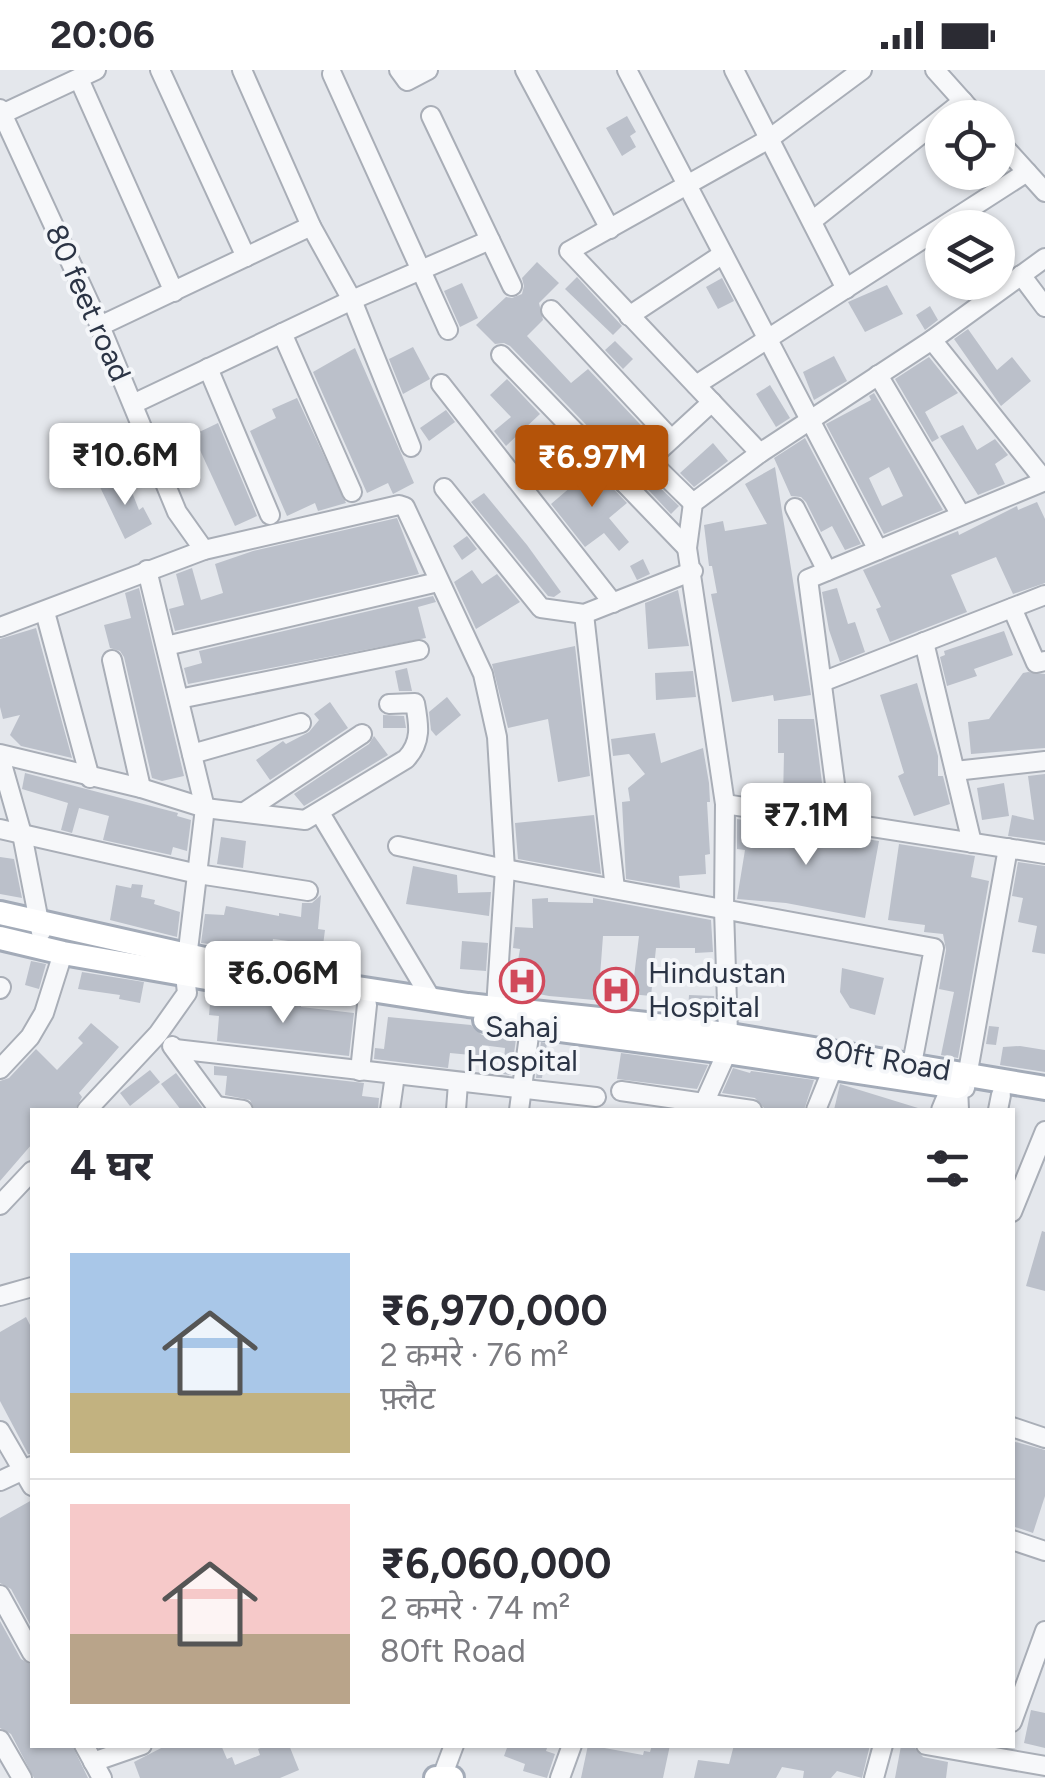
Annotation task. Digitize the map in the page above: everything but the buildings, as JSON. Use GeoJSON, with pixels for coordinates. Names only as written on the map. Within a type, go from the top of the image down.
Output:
{"type":"FeatureCollection","features":[{"type":"Feature","properties":{"kind":"main road"},"geometry":{"type":"LineString","coordinates":[[0,913],[186,965],[367,1005],[530,1028],[728,1043],[833,1068],[960,1089],[1000,1103],[1045,1104]]}},
{"type":"Feature","properties":{"kind":"main road"},"geometry":{"type":"LineString","coordinates":[[0,938],[53,951],[186,965]]}},
{"type":"Feature","properties":{"kind":"main road","name":"80ft Road"},"geometry":{"type":"LineString","coordinates":[[186,965],[728,1043],[912,1064],[960,1089],[1045,1088]]}},
{"type":"Feature","properties":{"kind":"street"},"geometry":{"type":"LineString","coordinates":[[1,112],[96,70]]}},
{"type":"Feature","properties":{"kind":"street"},"geometry":{"type":"LineString","coordinates":[[160,70],[246,257]]}},
{"type":"Feature","properties":{"kind":"street"},"geometry":{"type":"LineString","coordinates":[[242,70],[312,226],[352,300],[412,448]]}},
{"type":"Feature","properties":{"kind":"street"},"geometry":{"type":"LineString","coordinates":[[399,70],[407,80],[428,70]]}},
{"type":"Feature","properties":{"kind":"street"},"geometry":{"type":"LineString","coordinates":[[525,70],[610,229]]}},
{"type":"Feature","properties":{"kind":"street"},"geometry":{"type":"LineString","coordinates":[[627,70],[878,550]]}},
{"type":"Feature","properties":{"kind":"street"},"geometry":{"type":"LineString","coordinates":[[734,70],[846,289]]}},
{"type":"Feature","properties":{"kind":"street"},"geometry":{"type":"LineString","coordinates":[[760,453],[569,251],[769,138],[862,70]]}},
{"type":"Feature","properties":{"kind":"street"},"geometry":{"type":"LineString","coordinates":[[935,70],[962,100]]}},
{"type":"Feature","properties":{"kind":"street"},"geometry":{"type":"LineString","coordinates":[[332,74],[448,330]]}},
{"type":"Feature","properties":{"kind":"street"},"geometry":{"type":"LineString","coordinates":[[78,78],[174,292]]}},
{"type":"Feature","properties":{"kind":"street","name":"80 feet road"},"geometry":{"type":"LineString","coordinates":[[1,112],[100,326],[177,512],[204,550]]}},
{"type":"Feature","properties":{"kind":"street"},"geometry":{"type":"LineString","coordinates":[[432,116],[512,286]]}},
{"type":"Feature","properties":{"kind":"street"},"geometry":{"type":"LineString","coordinates":[[812,221],[925,131]]}},
{"type":"Feature","properties":{"kind":"street"},"geometry":{"type":"LineString","coordinates":[[1015,159],[1045,192]]}},
{"type":"Feature","properties":{"kind":"street"},"geometry":{"type":"LineString","coordinates":[[696,385],[1027,172]]}},
{"type":"Feature","properties":{"kind":"street"},"geometry":{"type":"LineString","coordinates":[[100,326],[312,226]]}},
{"type":"Feature","properties":{"kind":"street"},"geometry":{"type":"LineString","coordinates":[[134,404],[352,300],[490,240]]}},
{"type":"Feature","properties":{"kind":"street"},"geometry":{"type":"LineString","coordinates":[[630,316],[723,254]]}},
{"type":"Feature","properties":{"kind":"street"},"geometry":{"type":"LineString","coordinates":[[702,1106],[728,1043],[726,804],[687,548],[693,504],[760,453],[932,340],[1045,258]]}},
{"type":"Feature","properties":{"kind":"street"},"geometry":{"type":"LineString","coordinates":[[1021,274],[1045,307]]}},
{"type":"Feature","properties":{"kind":"street"},"geometry":{"type":"LineString","coordinates":[[551,310],[671,439]]}},
{"type":"Feature","properties":{"kind":"street"},"geometry":{"type":"LineString","coordinates":[[282,334],[352,492]]}},
{"type":"Feature","properties":{"kind":"street"},"geometry":{"type":"LineString","coordinates":[[840,822],[808,579],[1045,481],[932,340]]}},
{"type":"Feature","properties":{"kind":"street"},"geometry":{"type":"LineString","coordinates":[[500,355],[687,548]]}},
{"type":"Feature","properties":{"kind":"street"},"geometry":{"type":"LineString","coordinates":[[208,368],[270,515]]}},
{"type":"Feature","properties":{"kind":"street"},"geometry":{"type":"LineString","coordinates":[[878,375],[961,516]]}},
{"type":"Feature","properties":{"kind":"street"},"geometry":{"type":"LineString","coordinates":[[442,384],[613,603]]}},
{"type":"Feature","properties":{"kind":"street"},"geometry":{"type":"LineString","coordinates":[[624,482],[712,402]]}},
{"type":"Feature","properties":{"kind":"street"},"geometry":{"type":"LineString","coordinates":[[649,460],[693,504]]}},
{"type":"Feature","properties":{"kind":"street"},"geometry":{"type":"LineString","coordinates":[[444,488],[541,608],[584,614],[692,571]]}},
{"type":"Feature","properties":{"kind":"street"},"geometry":{"type":"LineString","coordinates":[[0,627],[204,550],[403,505],[482,674],[498,737],[505,869],[496,1008]]}},
{"type":"Feature","properties":{"kind":"street"},"geometry":{"type":"LineString","coordinates":[[796,508],[828,571]]}},
{"type":"Feature","properties":{"kind":"street"},"geometry":{"type":"LineString","coordinates":[[177,512],[184,557]]}},
{"type":"Feature","properties":{"kind":"street"},"geometry":{"type":"LineString","coordinates":[[88,1108],[158,1034],[187,993],[186,965],[204,808],[147,570]]}},
{"type":"Feature","properties":{"kind":"street"},"geometry":{"type":"LineString","coordinates":[[166,646],[438,582]]}},
{"type":"Feature","properties":{"kind":"street"},"geometry":{"type":"LineString","coordinates":[[822,682],[1045,595]]}},
{"type":"Feature","properties":{"kind":"street"},"geometry":{"type":"LineString","coordinates":[[1012,608],[1036,663],[1045,661]]}},
{"type":"Feature","properties":{"kind":"street"},"geometry":{"type":"LineString","coordinates":[[45,612],[90,778]]}},
{"type":"Feature","properties":{"kind":"street"},"geometry":{"type":"LineString","coordinates":[[584,614],[615,889]]}},
{"type":"Feature","properties":{"kind":"street"},"geometry":{"type":"LineString","coordinates":[[924,642],[972,842]]}},
{"type":"Feature","properties":{"kind":"street"},"geometry":{"type":"LineString","coordinates":[[179,699],[419,650]]}},
{"type":"Feature","properties":{"kind":"street"},"geometry":{"type":"LineString","coordinates":[[112,660],[141,788]]}},
{"type":"Feature","properties":{"kind":"street"},"geometry":{"type":"LineString","coordinates":[[0,1069],[30,1037],[44,1012],[53,951],[40,922],[22,834],[0,756],[141,788],[204,808],[305,820],[414,750],[419,740],[416,703],[389,704]]}},
{"type":"Feature","properties":{"kind":"street"},"geometry":{"type":"LineString","coordinates":[[192,754],[300,724]]}},
{"type":"Feature","properties":{"kind":"street"},"geometry":{"type":"LineString","coordinates":[[246,811],[362,734]]}},
{"type":"Feature","properties":{"kind":"street"},"geometry":{"type":"LineString","coordinates":[[955,771],[1045,762]]}},
{"type":"Feature","properties":{"kind":"street"},"geometry":{"type":"LineString","coordinates":[[726,804],[1045,854]]}},
{"type":"Feature","properties":{"kind":"street"},"geometry":{"type":"LineString","coordinates":[[320,813],[432,1000]]}},
{"type":"Feature","properties":{"kind":"street"},"geometry":{"type":"LineString","coordinates":[[0,829],[198,874],[308,891]]}},
{"type":"Feature","properties":{"kind":"street"},"geometry":{"type":"LineString","coordinates":[[398,846],[934,948],[912,1064]]}},
{"type":"Feature","properties":{"kind":"street"},"geometry":{"type":"LineString","coordinates":[[943,1108],[960,1089],[1008,848]]}},
{"type":"Feature","properties":{"kind":"street"},"geometry":{"type":"LineString","coordinates":[[360,1071],[367,1005]]}},
{"type":"Feature","properties":{"kind":"street"},"geometry":{"type":"LineString","coordinates":[[518,1108],[530,1028]]}},
{"type":"Feature","properties":{"kind":"street"},"geometry":{"type":"LineString","coordinates":[[158,1034],[175,1048],[217,1108]]}},
{"type":"Feature","properties":{"kind":"street"},"geometry":{"type":"LineString","coordinates":[[175,1048],[596,1097]]}},
{"type":"Feature","properties":{"kind":"street"},"geometry":{"type":"LineString","coordinates":[[817,1108],[833,1068]]}},
{"type":"Feature","properties":{"kind":"street"},"geometry":{"type":"LineString","coordinates":[[390,1108],[395,1076]]}},
{"type":"Feature","properties":{"kind":"street"},"geometry":{"type":"LineString","coordinates":[[456,1108],[458,1083]]}},
{"type":"Feature","properties":{"kind":"street"},"geometry":{"type":"LineString","coordinates":[[621,1090],[727,1108]]}},
{"type":"Feature","properties":{"kind":"street"},"geometry":{"type":"LineString","coordinates":[[101,1094],[112,1108]]}},
{"type":"Feature","properties":{"kind":"street"},"geometry":{"type":"LineString","coordinates":[[1015,1205],[1045,1131]]}},
{"type":"Feature","properties":{"kind":"street"},"geometry":{"type":"LineString","coordinates":[[0,1205],[30,1173]]}},
{"type":"Feature","properties":{"kind":"street"},"geometry":{"type":"LineString","coordinates":[[0,1296],[28,1288]]}},
{"type":"Feature","properties":{"kind":"street"},"geometry":{"type":"LineString","coordinates":[[1015,1428],[1045,1438]]}},
{"type":"Feature","properties":{"kind":"street"},"geometry":{"type":"LineString","coordinates":[[0,1431],[29,1474],[0,1481]]}},
{"type":"Feature","properties":{"kind":"street"},"geometry":{"type":"LineString","coordinates":[[1015,1541],[1045,1551]]}},
{"type":"Feature","properties":{"kind":"street"},"geometry":{"type":"LineString","coordinates":[[0,1595],[30,1649]]}},
{"type":"Feature","properties":{"kind":"street"},"geometry":{"type":"LineString","coordinates":[[1015,1715],[1040,1660],[1045,1630]]}},
{"type":"Feature","properties":{"kind":"street"},"geometry":{"type":"LineString","coordinates":[[0,1740],[22,1778]]}},
{"type":"Feature","properties":{"kind":"street"},"geometry":{"type":"LineString","coordinates":[[93,1762],[133,1748]]}},
{"type":"Feature","properties":{"kind":"street"},"geometry":{"type":"LineString","coordinates":[[443,1778],[453,1748]]}},
{"type":"Feature","properties":{"kind":"street"},"geometry":{"type":"LineString","coordinates":[[560,1778],[571,1748]]}},
{"type":"Feature","properties":{"kind":"street"},"geometry":{"type":"LineString","coordinates":[[874,1778],[883,1748]]}},
{"type":"Feature","properties":{"kind":"street"},"geometry":{"type":"LineString","coordinates":[[959,1748],[1002,1752],[1045,1766]]}},
{"type":"Feature","properties":{"kind":"place","name":"Sahaj Hospital"},"geometry":{"type":"Point","coordinates":[522,981]}},
{"type":"Feature","properties":{"kind":"place","name":"Hindustan Hospital"},"geometry":{"type":"Point","coordinates":[616,990]}}]}
